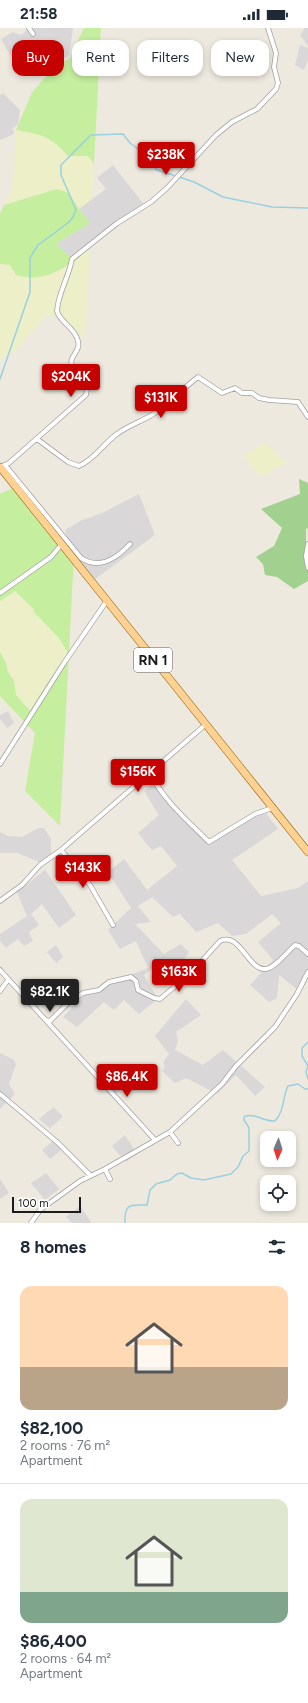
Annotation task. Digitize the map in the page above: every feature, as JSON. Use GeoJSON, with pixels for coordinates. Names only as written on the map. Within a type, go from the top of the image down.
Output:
{"type":"FeatureCollection","features":[{"type":"Feature","properties":{"kind":"main road","name":"RN 1"},"geometry":{"type":"LineString","coordinates":[[2,466],[106,602],[308,852]]}},
{"type":"Feature","properties":{"kind":"street"},"geometry":{"type":"LineString","coordinates":[[29,28],[33,34]]}},
{"type":"Feature","properties":{"kind":"street"},"geometry":{"type":"LineString","coordinates":[[130,544],[122,553],[109,561],[87,562],[81,558],[2,466],[37,439],[84,398],[87,392],[85,383],[72,365],[71,361],[77,352],[79,342],[71,328],[60,318],[56,311],[63,286],[70,271],[72,259],[116,224],[151,202],[167,188],[216,135],[232,122],[257,109],[276,89],[278,83],[274,67],[276,52],[268,28]]}},
{"type":"Feature","properties":{"kind":"street"},"geometry":{"type":"LineString","coordinates":[[37,439],[68,462],[79,466],[94,457],[117,434],[131,425],[156,413],[198,377],[222,393],[235,388],[242,393],[252,393],[259,398],[298,402],[308,417]]}},
{"type":"Feature","properties":{"kind":"street"},"geometry":{"type":"LineString","coordinates":[[308,544],[306,556],[308,568]]}},
{"type":"Feature","properties":{"kind":"street"},"geometry":{"type":"LineString","coordinates":[[0,593],[51,557],[61,545]]}},
{"type":"Feature","properties":{"kind":"street"},"geometry":{"type":"LineString","coordinates":[[1,761],[64,662],[106,602]]}},
{"type":"Feature","properties":{"kind":"street"},"geometry":{"type":"LineString","coordinates":[[0,901],[22,885],[40,865],[60,850],[205,725]]}},
{"type":"Feature","properties":{"kind":"street"},"geometry":{"type":"LineString","coordinates":[[150,773],[156,786],[209,842],[255,814],[272,808]]}},
{"type":"Feature","properties":{"kind":"street"},"geometry":{"type":"LineString","coordinates":[[60,850],[90,886],[113,924]]}},
{"type":"Feature","properties":{"kind":"street"},"geometry":{"type":"LineString","coordinates":[[46,1020],[50,1021],[56,1017],[68,1003],[83,993],[99,990],[109,982],[120,978],[131,977],[136,981],[138,990],[154,998],[160,999],[191,973],[220,942],[226,938],[230,939],[258,967],[264,969],[267,969],[276,963],[295,945],[299,946],[308,954]]}},
{"type":"Feature","properties":{"kind":"street"},"geometry":{"type":"LineString","coordinates":[[0,970],[155,1140]]}},
{"type":"Feature","properties":{"kind":"street"},"geometry":{"type":"LineString","coordinates":[[31,1223],[40,1210],[90,1175],[105,1169],[170,1132],[222,1084],[236,1066],[275,1027],[297,994],[308,972]]}},
{"type":"Feature","properties":{"kind":"street"},"geometry":{"type":"LineString","coordinates":[[0,991],[8,980]]}},
{"type":"Feature","properties":{"kind":"street"},"geometry":{"type":"LineString","coordinates":[[0,1094],[57,1142],[90,1175]]}},
{"type":"Feature","properties":{"kind":"street"},"geometry":{"type":"LineString","coordinates":[[170,1132],[178,1143]]}},
{"type":"Feature","properties":{"kind":"street"},"geometry":{"type":"LineString","coordinates":[[105,1169],[110,1179]]}},
{"type":"Feature","properties":{"kind":"shaded area"},"geometry":{"type":"Polygon","coordinates":[[[25,28],[73,28],[69,56],[64,58],[64,40],[12,40],[12,58],[1,39],[13,32],[21,35],[27,30],[25,28]]]}},
{"type":"Feature","properties":{"kind":"shaded area"},"geometry":{"type":"Polygon","coordinates":[[[305,28],[308,28],[308,46],[300,35],[305,28]]]}},
{"type":"Feature","properties":{"kind":"shaded area"},"geometry":{"type":"Polygon","coordinates":[[[300,45],[308,48],[308,60],[304,70],[295,65],[300,45]]]}},
{"type":"Feature","properties":{"kind":"shaded area"},"geometry":{"type":"Polygon","coordinates":[[[3,93],[20,110],[18,124],[13,128],[14,134],[0,140],[0,95],[3,93]]]}},
{"type":"Feature","properties":{"kind":"shaded area"},"geometry":{"type":"Polygon","coordinates":[[[113,165],[146,207],[102,237],[75,261],[56,244],[90,223],[79,209],[106,189],[97,178],[113,165]]]}},
{"type":"Feature","properties":{"kind":"shaded area"},"geometry":{"type":"Polygon","coordinates":[[[139,494],[155,535],[94,580],[74,555],[65,530],[80,521],[102,513],[139,494]]]}},
{"type":"Feature","properties":{"kind":"shaded area"},"geometry":{"type":"Polygon","coordinates":[[[8,711],[14,723],[7,728],[0,719],[0,715],[8,711]]]}},
{"type":"Feature","properties":{"kind":"shaded area"},"geometry":{"type":"Polygon","coordinates":[[[155,781],[206,843],[262,808],[278,829],[232,860],[261,896],[298,888],[308,881],[308,973],[298,990],[279,975],[277,998],[269,1002],[250,985],[273,960],[258,942],[281,923],[272,914],[246,934],[232,936],[218,923],[196,932],[180,914],[173,917],[152,897],[138,906],[151,922],[135,924],[164,954],[181,944],[189,952],[182,962],[165,960],[144,975],[158,999],[139,1014],[124,1000],[114,1010],[104,1002],[77,1027],[63,1017],[85,995],[95,994],[107,984],[148,968],[136,941],[120,949],[108,930],[131,908],[108,872],[124,859],[147,890],[177,866],[161,846],[152,850],[138,833],[159,815],[144,791],[155,781]]]}},
{"type":"Feature","properties":{"kind":"shaded area"},"geometry":{"type":"Polygon","coordinates":[[[39,828],[44,828],[51,839],[51,857],[44,862],[39,862],[18,853],[0,853],[0,832],[8,836],[22,837],[39,828]]]}},
{"type":"Feature","properties":{"kind":"shaded area"},"geometry":{"type":"Polygon","coordinates":[[[45,870],[76,915],[59,928],[42,904],[31,914],[39,925],[29,932],[33,941],[24,946],[18,939],[6,948],[0,941],[0,934],[27,916],[17,892],[45,870]]]}},
{"type":"Feature","properties":{"kind":"shaded area"},"geometry":{"type":"Polygon","coordinates":[[[56,945],[63,957],[56,963],[47,952],[56,945]]]}},
{"type":"Feature","properties":{"kind":"shaded area"},"geometry":{"type":"Polygon","coordinates":[[[186,999],[201,1015],[176,1032],[178,1041],[175,1050],[203,1065],[223,1050],[265,1087],[255,1096],[236,1075],[217,1094],[186,1078],[175,1083],[162,1071],[165,1067],[163,1062],[169,1054],[155,1036],[186,999]]]}},
{"type":"Feature","properties":{"kind":"shaded area"},"geometry":{"type":"Polygon","coordinates":[[[0,1053],[14,1060],[16,1064],[9,1084],[15,1094],[0,1109],[0,1053]]]}},
{"type":"Feature","properties":{"kind":"shaded area"},"geometry":{"type":"Polygon","coordinates":[[[121,1071],[129,1083],[111,1097],[103,1087],[121,1071]]]}},
{"type":"Feature","properties":{"kind":"shaded area"},"geometry":{"type":"Polygon","coordinates":[[[54,1107],[63,1117],[50,1128],[39,1119],[54,1107]]]}},
{"type":"Feature","properties":{"kind":"shaded area"},"geometry":{"type":"Polygon","coordinates":[[[125,1135],[137,1154],[126,1162],[112,1146],[125,1135]]]}},
{"type":"Feature","properties":{"kind":"shaded area"},"geometry":{"type":"Polygon","coordinates":[[[57,1138],[65,1147],[50,1159],[42,1150],[57,1138]]]}},
{"type":"Feature","properties":{"kind":"shaded area"},"geometry":{"type":"Polygon","coordinates":[[[46,1173],[59,1189],[45,1200],[31,1183],[46,1173]]]}},
{"type":"Feature","properties":{"kind":"shaded area"},"geometry":{"type":"Polygon","coordinates":[[[0,1179],[9,1193],[0,1199],[0,1179]]]}},
{"type":"Feature","properties":{"kind":"shaded area"},"geometry":{"type":"Polygon","coordinates":[[[80,1206],[91,1222],[90,1223],[72,1223],[66,1217],[80,1206]]]}},
{"type":"Feature","properties":{"kind":"green space"},"geometry":{"type":"Polygon","coordinates":[[[84,28],[101,28],[100,40],[78,40],[84,28]]]}},
{"type":"Feature","properties":{"kind":"green space"},"geometry":{"type":"Polygon","coordinates":[[[72,54],[72,76],[99,76],[94,164],[88,156],[68,156],[56,144],[45,137],[16,130],[32,92],[47,76],[64,76],[64,62],[70,58],[72,54]]]}},
{"type":"Feature","properties":{"kind":"green space"},"geometry":{"type":"Polygon","coordinates":[[[16,130],[43,135],[58,144],[68,156],[88,156],[94,164],[92,199],[79,209],[74,199],[57,189],[4,205],[13,188],[16,130]]]}},
{"type":"Feature","properties":{"kind":"green space"},"geometry":{"type":"Polygon","coordinates":[[[57,189],[69,193],[90,223],[56,244],[75,261],[54,273],[40,277],[25,277],[16,275],[10,265],[0,264],[0,214],[4,205],[57,189]]]}},
{"type":"Feature","properties":{"kind":"green space"},"geometry":{"type":"Polygon","coordinates":[[[90,248],[85,338],[60,315],[46,316],[15,351],[0,359],[0,264],[10,265],[16,275],[59,271],[75,261],[90,248]]]}},
{"type":"Feature","properties":{"kind":"green space"},"geometry":{"type":"Polygon","coordinates":[[[265,443],[287,464],[264,476],[259,474],[243,456],[265,443]]]}},
{"type":"Feature","properties":{"kind":"green space"},"geometry":{"type":"Polygon","coordinates":[[[299,479],[308,483],[308,528],[306,529],[306,549],[308,553],[308,581],[294,589],[277,577],[265,575],[263,564],[256,557],[274,546],[282,528],[261,509],[300,494],[299,479]]]}},
{"type":"Feature","properties":{"kind":"green space"},"geometry":{"type":"Polygon","coordinates":[[[17,486],[74,555],[60,826],[25,791],[35,733],[0,696],[0,652],[6,663],[8,672],[14,681],[16,695],[30,711],[48,682],[66,660],[67,651],[59,638],[33,611],[34,609],[15,591],[0,601],[0,494],[17,486]]]}},
{"type":"Feature","properties":{"kind":"green space"},"geometry":{"type":"Polygon","coordinates":[[[15,591],[34,609],[33,611],[59,638],[67,651],[66,660],[48,682],[30,712],[16,695],[14,681],[8,672],[6,663],[0,652],[0,601],[15,591]]]}},
{"type":"Feature","properties":{"kind":"waterway"},"geometry":{"type":"LineString","coordinates":[[0,379],[30,292],[30,258],[38,245],[68,223],[76,210],[61,175],[61,165],[91,135],[123,134],[130,143],[142,152],[157,170],[176,176]]}},
{"type":"Feature","properties":{"kind":"waterway"},"geometry":{"type":"LineString","coordinates":[[179,177],[194,182],[223,197],[272,207],[308,208]]}},
{"type":"Feature","properties":{"kind":"waterway"},"geometry":{"type":"LineString","coordinates":[[308,1042],[302,1048],[302,1056],[308,1066],[306,1072],[308,1079]]}},
{"type":"Feature","properties":{"kind":"waterway"},"geometry":{"type":"LineString","coordinates":[[125,1223],[126,1211],[130,1206],[147,1205],[150,1190],[156,1184],[170,1180],[177,1174],[182,1173],[191,1178],[204,1180],[231,1174],[238,1167],[243,1156],[249,1151],[249,1128],[244,1120],[244,1117],[255,1116],[275,1121],[282,1109],[288,1086],[298,1084],[305,1089],[308,1089]]}}]}
